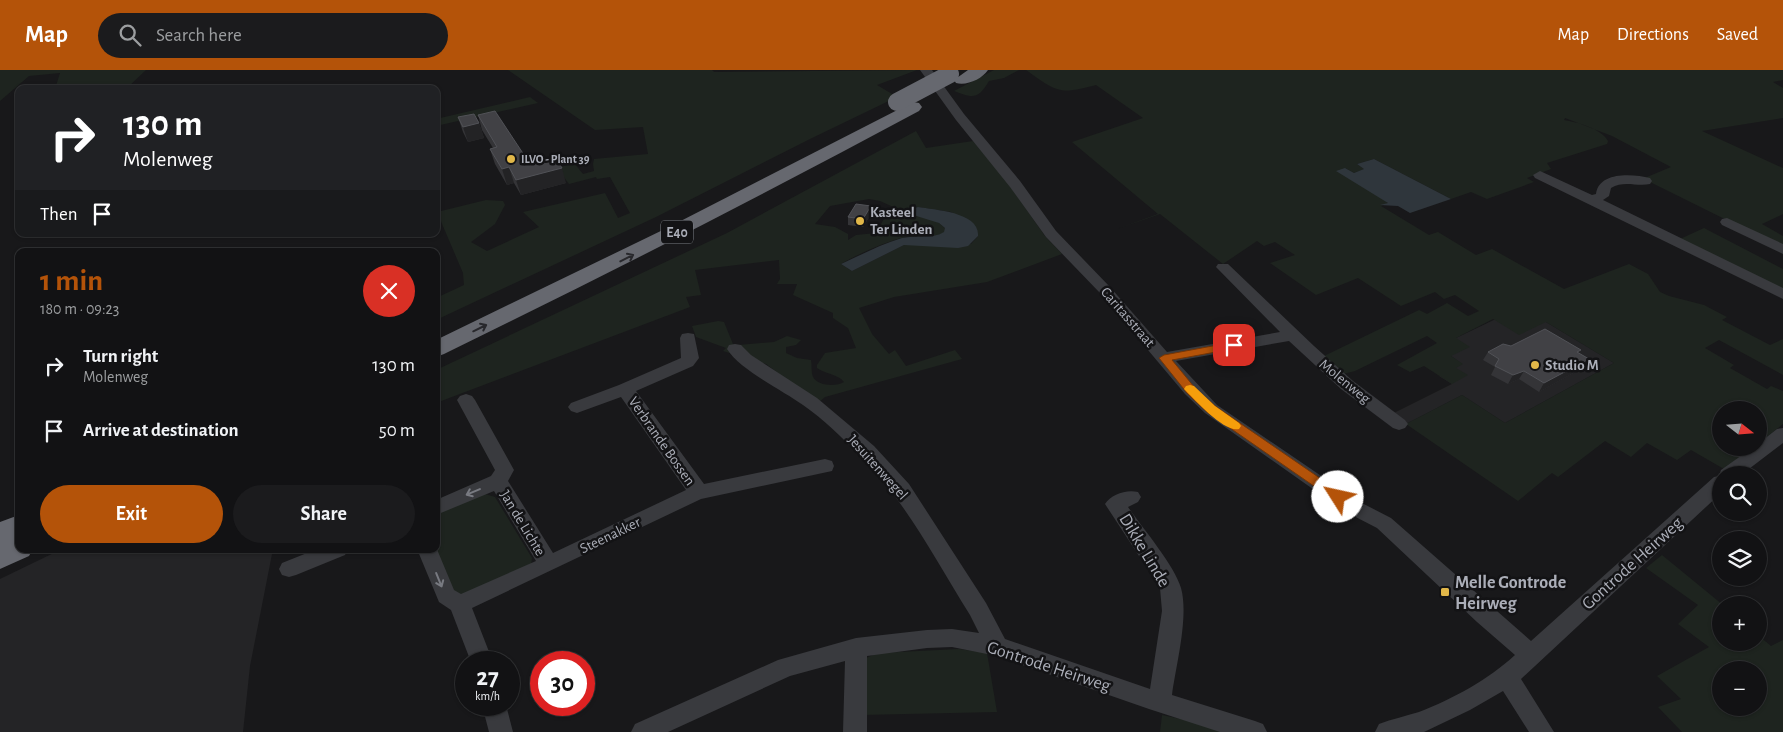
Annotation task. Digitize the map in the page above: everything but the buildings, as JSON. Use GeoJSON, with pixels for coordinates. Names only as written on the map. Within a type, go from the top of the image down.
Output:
{"type":"FeatureCollection","features":[{"type":"Feature","properties":{"kind":"highway","name":"E40"},"geometry":{"type":"LineString","coordinates":[[440,329],[588,260],[968,73]]}},
{"type":"Feature","properties":{"kind":"highway","name":"E40"},"geometry":{"type":"LineString","coordinates":[[440,347],[681,230],[775,182],[905,105]]}},
{"type":"Feature","properties":{"kind":"highway"},"geometry":{"type":"LineString","coordinates":[[0,535],[15,528]]}},
{"type":"Feature","properties":{"kind":"highway"},"geometry":{"type":"LineString","coordinates":[[0,558],[15,550]]}},
{"type":"Feature","properties":{"kind":"street","name":"Caritasstraat"},"geometry":{"type":"LineString","coordinates":[[926,70],[960,117],[1015,184],[1051,234],[1105,290],[1191,390],[1211,409],[1351,506],[1384,523],[1485,616],[1531,655]]}},
{"type":"Feature","properties":{"kind":"street"},"geometry":{"type":"LineString","coordinates":[[1540,175],[1593,199],[1783,294]]}},
{"type":"Feature","properties":{"kind":"street"},"geometry":{"type":"LineString","coordinates":[[1593,199],[1602,196],[1604,186],[1621,180],[1645,181]]}},
{"type":"Feature","properties":{"kind":"street"},"geometry":{"type":"LineString","coordinates":[[1726,222],[1783,250]]}},
{"type":"Feature","properties":{"kind":"street","name":"Molenweg"},"geometry":{"type":"LineString","coordinates":[[1223,267],[1292,335],[1347,385],[1399,424]]}},
{"type":"Feature","properties":{"kind":"street"},"geometry":{"type":"LineString","coordinates":[[1164,358],[1292,335]]}},
{"type":"Feature","properties":{"kind":"street","name":"Verbrande Bossen"},"geometry":{"type":"LineString","coordinates":[[577,407],[625,389],[687,362],[691,358],[688,338]]}},
{"type":"Feature","properties":{"kind":"street","name":"Jesuitenwegel"},"geometry":{"type":"LineString","coordinates":[[735,350],[744,359],[811,402],[828,416],[867,451],[902,489],[978,609],[997,646]]}},
{"type":"Feature","properties":{"kind":"street","name":"Verbrande Bossen"},"geometry":{"type":"LineString","coordinates":[[625,389],[695,486],[697,493]]}},
{"type":"Feature","properties":{"kind":"street","name":"Jan de Lichte"},"geometry":{"type":"LineString","coordinates":[[466,400],[502,476],[548,564]]}},
{"type":"Feature","properties":{"kind":"street"},"geometry":{"type":"LineString","coordinates":[[1740,466],[1783,434]]}},
{"type":"Feature","properties":{"kind":"street","name":"Steenakker"},"geometry":{"type":"LineString","coordinates":[[460,604],[697,493],[824,466]]}},
{"type":"Feature","properties":{"kind":"street","name":"Jan de Lichte"},"geometry":{"type":"LineString","coordinates":[[440,506],[502,476]]}},
{"type":"Feature","properties":{"kind":"street","name":"Gontrode Heirweg"},"geometry":{"type":"LineString","coordinates":[[1387,732],[1424,721],[1462,703],[1507,677],[1712,490]]}},
{"type":"Feature","properties":{"kind":"street","name":"Dikke Linde"},"geometry":{"type":"LineString","coordinates":[[1131,498],[1115,504],[1156,561],[1170,587],[1173,611],[1159,702]]}},
{"type":"Feature","properties":{"kind":"street"},"geometry":{"type":"LineString","coordinates":[[289,569],[328,553]]}},
{"type":"Feature","properties":{"kind":"street"},"geometry":{"type":"LineString","coordinates":[[429,553],[446,596],[460,604],[478,651]]}},
{"type":"Feature","properties":{"kind":"street","name":"Gontrode Heirweg"},"geometry":{"type":"LineString","coordinates":[[643,732],[786,668],[856,648],[944,638],[997,646],[1159,702],[1256,732]]}},
{"type":"Feature","properties":{"kind":"street"},"geometry":{"type":"LineString","coordinates":[[855,732],[856,648]]}},
{"type":"Feature","properties":{"kind":"street"},"geometry":{"type":"LineString","coordinates":[[1507,677],[1542,732]]}},
{"type":"Feature","properties":{"kind":"street"},"geometry":{"type":"LineString","coordinates":[[497,716],[501,732]]}},
{"type":"Feature","properties":{"kind":"shaded area"},"geometry":{"type":"Polygon","coordinates":[[[0,70],[146,70],[130,85],[56,85],[60,73],[29,76],[19,85],[15,85],[15,88],[0,101],[0,70]]]}},
{"type":"Feature","properties":{"kind":"shaded area"},"geometry":{"type":"Polygon","coordinates":[[[508,70],[712,70],[714,72],[917,70],[877,85],[897,97],[656,217],[440,318],[440,296],[464,285],[463,273],[440,219],[440,211],[486,200],[503,201],[505,205],[495,224],[471,242],[487,251],[539,227],[523,212],[605,193],[618,218],[630,213],[610,177],[597,179],[596,177],[569,184],[560,172],[534,175],[574,163],[583,174],[594,171],[594,159],[648,154],[643,127],[595,130],[508,70]]]}},
{"type":"Feature","properties":{"kind":"shaded area"},"geometry":{"type":"Polygon","coordinates":[[[994,70],[1019,70],[1004,78],[989,81],[981,92],[974,96],[954,91],[994,70]]]}},
{"type":"Feature","properties":{"kind":"shaded area"},"geometry":{"type":"Polygon","coordinates":[[[1026,70],[1783,70],[1783,80],[1773,82],[1783,88],[1783,118],[1702,131],[1783,168],[1783,214],[1762,224],[1783,236],[1783,248],[1648,181],[1647,177],[1671,167],[1612,136],[1593,129],[1605,137],[1608,141],[1607,144],[1547,163],[1551,169],[1527,178],[1534,182],[1487,199],[1471,192],[1451,199],[1374,159],[1357,164],[1365,169],[1354,173],[1345,168],[1388,203],[1381,206],[1429,235],[1438,232],[1476,255],[1492,249],[1564,289],[1629,264],[1648,274],[1660,292],[1704,305],[1727,317],[1722,320],[1770,345],[1783,339],[1783,375],[1719,340],[1705,348],[1734,365],[1730,368],[1767,389],[1771,386],[1783,391],[1783,424],[1768,436],[1768,401],[1712,401],[1712,456],[1742,456],[1728,466],[1719,466],[1691,450],[1677,460],[1647,443],[1631,457],[1605,441],[1558,477],[1552,473],[1518,501],[1406,424],[1462,395],[1505,423],[1614,363],[1546,322],[1519,335],[1493,319],[1456,338],[1470,347],[1451,356],[1463,364],[1456,368],[1468,375],[1452,384],[1424,366],[1410,372],[1397,365],[1437,343],[1427,336],[1355,371],[1343,374],[1324,356],[1419,310],[1427,314],[1447,303],[1468,316],[1479,311],[1455,295],[1444,299],[1435,292],[1401,306],[1358,278],[1316,295],[1270,263],[1295,255],[1275,242],[1264,246],[1257,241],[1223,264],[1160,214],[1117,229],[1158,214],[1072,142],[1143,118],[1096,85],[1074,90],[1059,90],[1026,70]],[[1565,118],[1564,120],[1580,124],[1565,118]]]}},
{"type":"Feature","properties":{"kind":"shaded area"},"geometry":{"type":"Polygon","coordinates":[[[530,97],[538,103],[440,125],[440,118],[530,97]]]}},
{"type":"Feature","properties":{"kind":"shaded area"},"geometry":{"type":"Polygon","coordinates":[[[916,131],[926,148],[973,141],[1005,179],[1045,236],[1062,254],[987,282],[894,297],[859,308],[872,334],[889,354],[895,350],[906,366],[955,350],[962,359],[825,397],[818,403],[766,364],[723,351],[726,348],[696,337],[692,326],[718,321],[724,322],[733,344],[738,345],[774,342],[787,336],[801,340],[796,345],[786,347],[786,353],[797,358],[811,360],[813,377],[823,384],[832,385],[844,382],[838,377],[817,368],[817,365],[825,353],[856,348],[848,328],[833,318],[833,313],[793,295],[797,284],[777,284],[780,279],[779,260],[695,270],[701,295],[686,297],[690,307],[440,401],[440,368],[727,233],[916,131]],[[869,199],[830,206],[815,224],[835,227],[848,234],[848,240],[856,235],[876,233],[885,217],[900,210],[880,201],[869,199]],[[918,207],[914,210],[939,223],[945,228],[945,232],[936,235],[911,236],[898,239],[873,248],[841,264],[852,271],[904,245],[971,244],[978,236],[951,212],[918,207]]]}},
{"type":"Feature","properties":{"kind":"shaded area"},"geometry":{"type":"Polygon","coordinates":[[[1374,159],[1451,199],[1410,213],[1398,206],[1380,205],[1388,203],[1336,171],[1345,168],[1354,173],[1364,169],[1357,164],[1374,159]]]}},
{"type":"Feature","properties":{"kind":"shaded area"},"geometry":{"type":"Polygon","coordinates":[[[918,207],[945,211],[964,217],[977,228],[978,236],[968,246],[958,248],[904,245],[852,271],[841,264],[879,246],[902,238],[930,236],[944,232],[945,228],[939,223],[910,214],[909,210],[918,207]]]}},
{"type":"Feature","properties":{"kind":"shaded area"},"geometry":{"type":"Polygon","coordinates":[[[1704,228],[1783,269],[1783,289],[1680,239],[1704,228]]]}},
{"type":"Feature","properties":{"kind":"shaded area"},"geometry":{"type":"Polygon","coordinates":[[[1521,307],[1614,363],[1505,423],[1462,395],[1406,424],[1394,413],[1452,384],[1439,376],[1462,364],[1451,356],[1456,338],[1521,307]]]}},
{"type":"Feature","properties":{"kind":"shaded area"},"geometry":{"type":"Polygon","coordinates":[[[485,494],[495,497],[532,558],[531,566],[464,597],[455,596],[438,553],[440,553],[440,512],[485,494]]]}},
{"type":"Feature","properties":{"kind":"shaded area"},"geometry":{"type":"Polygon","coordinates":[[[54,553],[272,553],[250,666],[243,732],[0,732],[0,579],[54,553]]]}},
{"type":"Feature","properties":{"kind":"shaded area"},"geometry":{"type":"Polygon","coordinates":[[[1662,555],[1712,596],[1712,651],[1767,651],[1767,643],[1771,646],[1783,640],[1783,732],[1682,732],[1658,707],[1681,699],[1657,676],[1709,647],[1678,624],[1698,605],[1646,568],[1662,555]]]}},
{"type":"Feature","properties":{"kind":"shaded area"},"geometry":{"type":"Polygon","coordinates":[[[959,649],[987,653],[997,712],[861,715],[866,658],[878,653],[959,649]]]}},
{"type":"Feature","properties":{"kind":"shaded area"},"geometry":{"type":"Polygon","coordinates":[[[1162,715],[1219,727],[1221,732],[1160,732],[1162,715]]]}},
{"type":"Feature","properties":{"kind":"slow traffic"},"geometry":{"type":"LineString","coordinates":[[1190,389],[1211,409],[1235,426]]}},
{"type":"Feature","properties":{"kind":"place","name":"ILVO - Plant 39"},"geometry":{"type":"Point","coordinates":[511,159]}},
{"type":"Feature","properties":{"kind":"place","name":"Kasteel Ter Linden"},"geometry":{"type":"Point","coordinates":[860,221]}},
{"type":"Feature","properties":{"kind":"place","name":"Studio M"},"geometry":{"type":"Point","coordinates":[1535,365]}},
{"type":"Feature","properties":{"kind":"place","name":"Melle Gontrode Heirweg"},"geometry":{"type":"Point","coordinates":[1445,592]}},
{"type":"Feature","properties":{"kind":"route"},"geometry":{"type":"LineString","coordinates":[[1234,345],[1164,358],[1191,390],[1211,409],[1338,497]]}}]}
